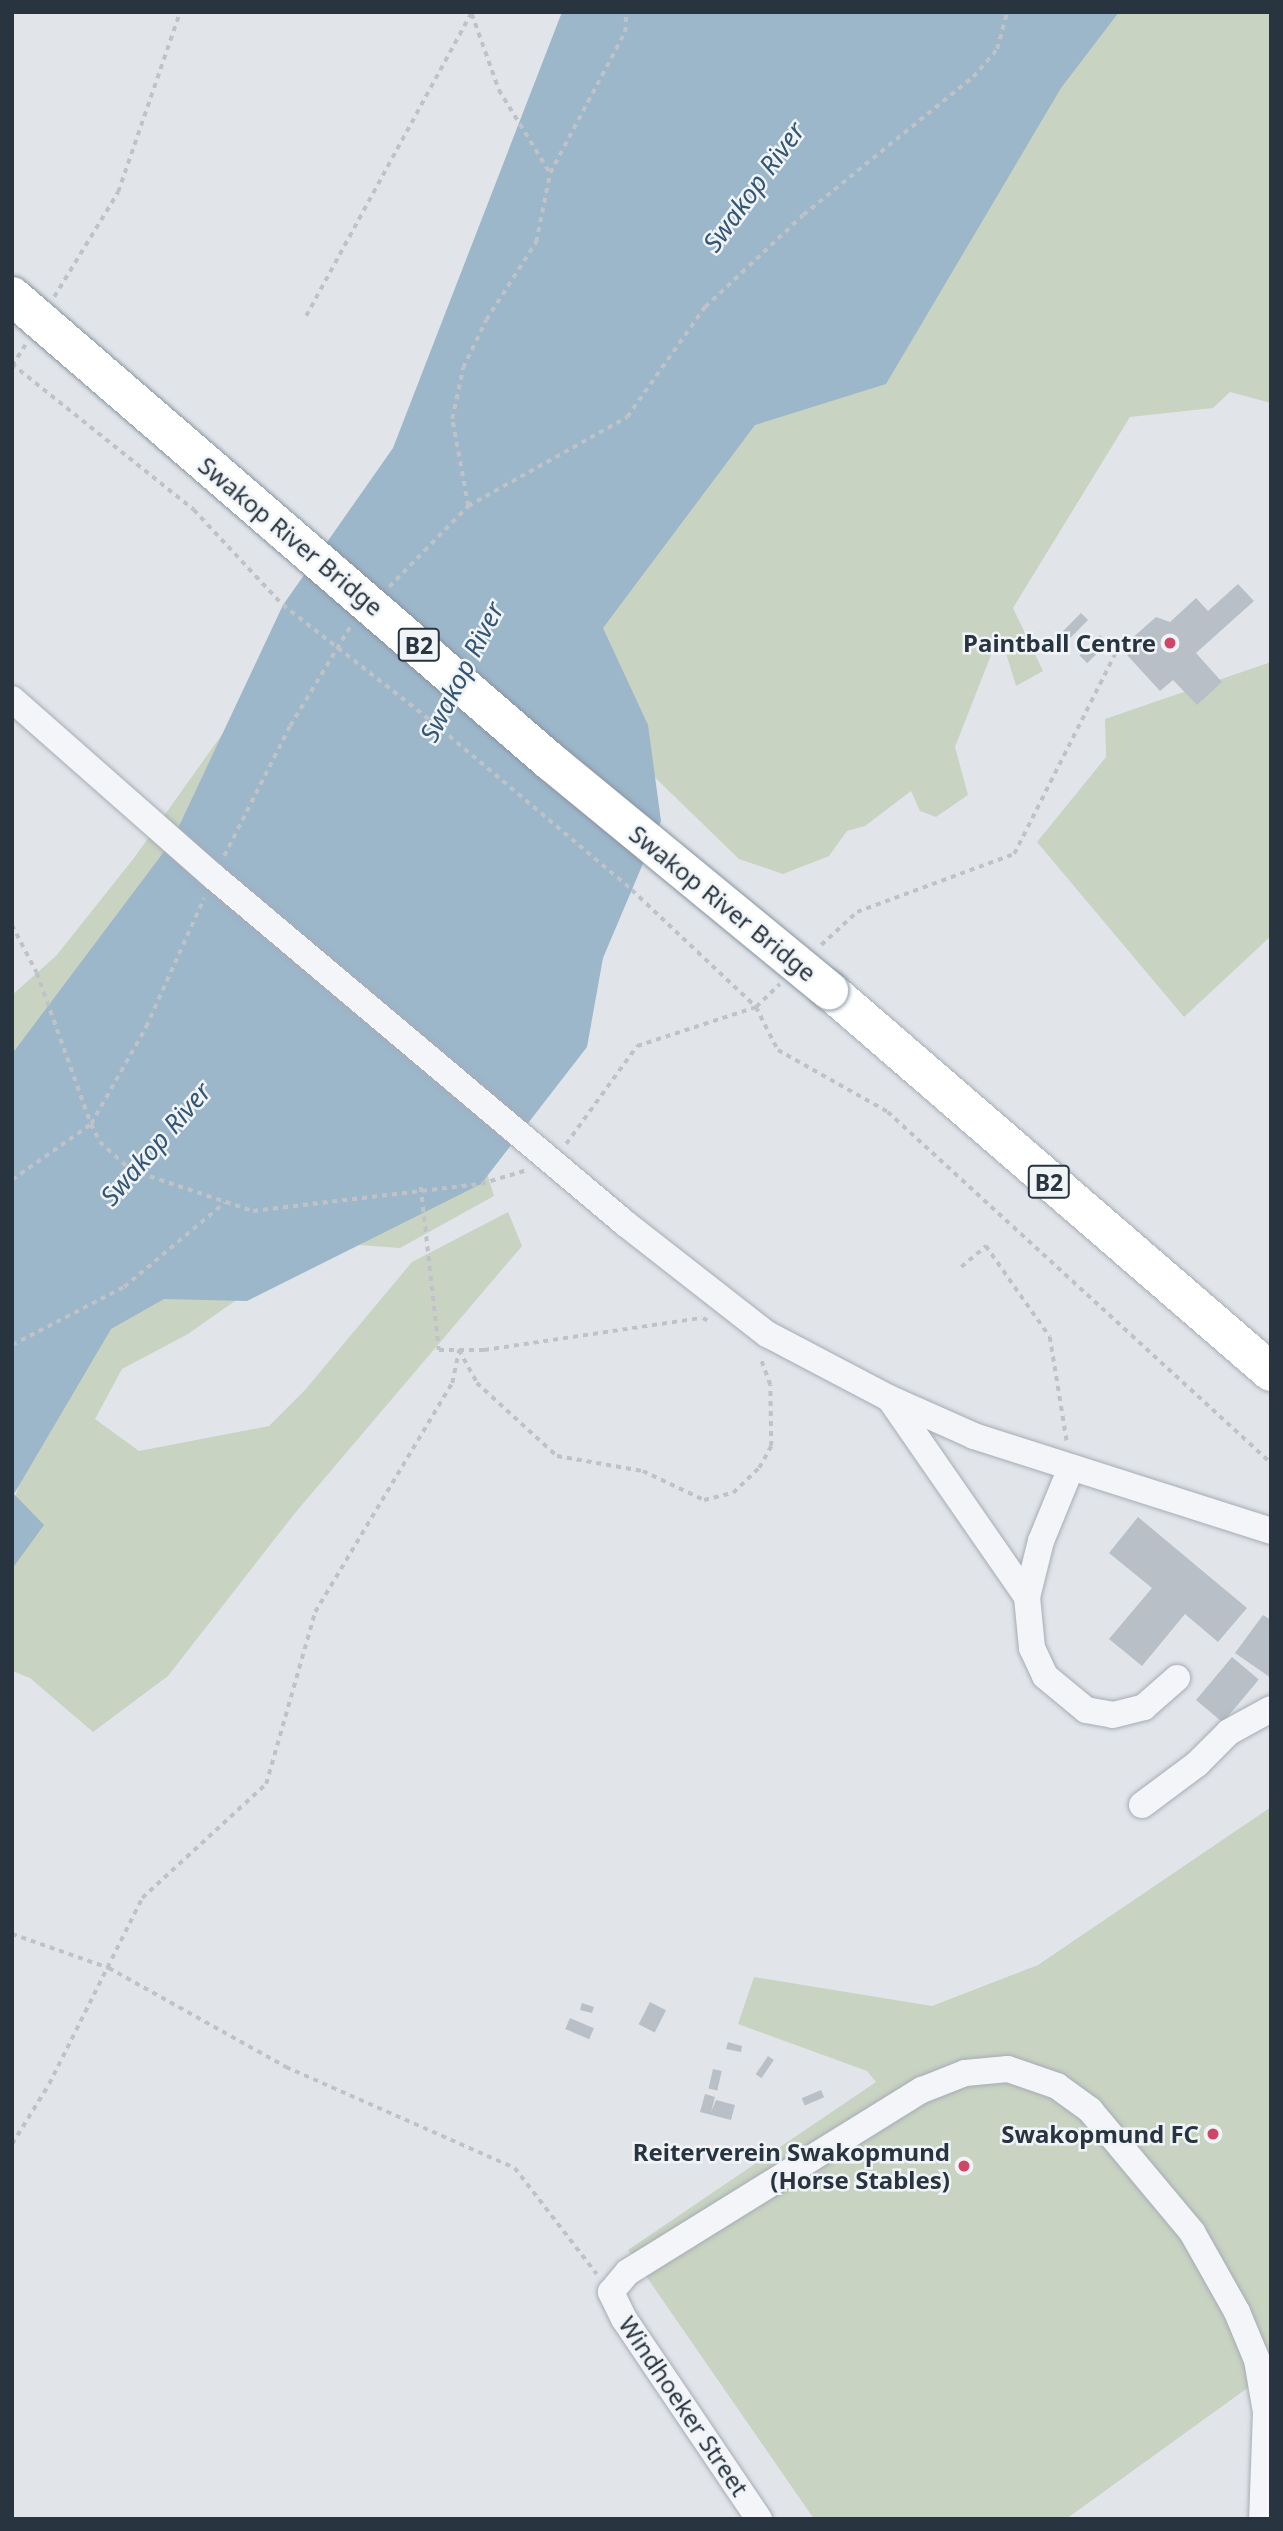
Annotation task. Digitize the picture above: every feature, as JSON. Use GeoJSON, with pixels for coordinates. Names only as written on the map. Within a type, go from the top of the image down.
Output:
{"type":"FeatureCollection","features":[{"type":"Feature","properties":{"kind":"highway","name":"Swakop River Bridge"},"geometry":{"type":"LineString","coordinates":[[12,296],[551,762],[829,990],[1271,1372]]}},
{"type":"Feature","properties":{"kind":"street"},"geometry":{"type":"LineString","coordinates":[[12,699],[214,877],[553,1163],[731,1320],[767,1334],[889,1398],[974,1436],[1271,1531]]}},
{"type":"Feature","properties":{"kind":"street"},"geometry":{"type":"LineString","coordinates":[[889,1398],[1027,1597]]}},
{"type":"Feature","properties":{"kind":"street"},"geometry":{"type":"LineString","coordinates":[[1071,1468],[1041,1541],[1027,1597],[1032,1648],[1045,1676],[1086,1710],[1113,1714],[1144,1707],[1177,1678]]}},
{"type":"Feature","properties":{"kind":"street"},"geometry":{"type":"LineString","coordinates":[[1142,1805],[1197,1764],[1229,1732],[1271,1709]]}},
{"type":"Feature","properties":{"kind":"street"},"geometry":{"type":"LineString","coordinates":[[611,2292],[628,2272],[922,2090],[965,2073],[1008,2069],[1057,2086],[1090,2110],[1192,2232],[1231,2300],[1256,2360],[1266,2412],[1262,2519]]}},
{"type":"Feature","properties":{"kind":"street","name":"Windhoeker Street"},"geometry":{"type":"LineString","coordinates":[[611,2292],[624,2319],[759,2519]]}},
{"type":"Feature","properties":{"kind":"path"},"geometry":{"type":"LineString","coordinates":[[48,307],[118,192],[180,12]]}},
{"type":"Feature","properties":{"kind":"path"},"geometry":{"type":"LineString","coordinates":[[471,12],[499,90],[550,173]]}},
{"type":"Feature","properties":{"kind":"path"},"geometry":{"type":"LineString","coordinates":[[306,316],[471,12]]}},
{"type":"Feature","properties":{"kind":"path"},"geometry":{"type":"LineString","coordinates":[[468,506],[627,417],[705,307],[803,215],[973,77],[997,49],[1007,12]]}},
{"type":"Feature","properties":{"kind":"path"},"geometry":{"type":"LineString","coordinates":[[27,342],[12,365],[194,510],[283,605],[434,723],[632,890],[757,1007],[778,1049],[888,1112],[1271,1463]]}},
{"type":"Feature","properties":{"kind":"path"},"geometry":{"type":"LineString","coordinates":[[817,950],[856,912],[1014,854],[1119,646]]}},
{"type":"Feature","properties":{"kind":"path"},"geometry":{"type":"LineString","coordinates":[[12,925],[37,972],[65,1060],[100,1142],[131,1170],[253,1211],[421,1188],[481,1184],[553,1163],[637,1046],[757,1007],[786,978]]}},
{"type":"Feature","properties":{"kind":"path"},"geometry":{"type":"LineString","coordinates":[[421,1188],[439,1350],[484,1350],[703,1318],[731,1320]]}},
{"type":"Feature","properties":{"kind":"path"},"geometry":{"type":"LineString","coordinates":[[12,1345],[124,1287],[224,1203]]}},
{"type":"Feature","properties":{"kind":"path"},"geometry":{"type":"LineString","coordinates":[[961,1267],[986,1246],[1050,1337],[1071,1468]]}},
{"type":"Feature","properties":{"kind":"path"},"geometry":{"type":"LineString","coordinates":[[703,1318],[731,1320]]}},
{"type":"Feature","properties":{"kind":"path"},"geometry":{"type":"LineString","coordinates":[[458,1350],[477,1383],[557,1456],[643,1471],[704,1500],[733,1493],[759,1468],[771,1446],[770,1385],[756,1354]]}},
{"type":"Feature","properties":{"kind":"path"},"geometry":{"type":"LineString","coordinates":[[12,2144],[109,1968],[142,1898],[266,1784],[315,1612],[452,1382],[458,1350]]}},
{"type":"Feature","properties":{"kind":"path"},"geometry":{"type":"LineString","coordinates":[[12,1934],[109,1968],[286,2067],[515,2168],[611,2292]]}},
{"type":"Feature","properties":{"kind":"green space"},"geometry":{"type":"Polygon","coordinates":[[[590,12],[1271,12],[1271,403],[1230,392],[1213,408],[1130,417],[1013,608],[1043,671],[1016,686],[1006,653],[993,650],[955,747],[968,795],[936,817],[920,811],[911,791],[865,826],[847,831],[829,856],[783,874],[739,859],[573,698],[477,1141],[494,1196],[400,1248],[319,1242],[188,1334],[122,1369],[95,1419],[139,1451],[269,1426],[305,1390],[412,1262],[508,1212],[522,1246],[295,1513],[168,1676],[93,1732],[30,1678],[12,1671],[12,1506],[60,1363],[12,1347],[12,995],[56,956],[134,858],[408,473],[590,12]]]}},
{"type":"Feature","properties":{"kind":"green space"},"geometry":{"type":"Polygon","coordinates":[[[1271,662],[1271,936],[1184,1017],[1037,842],[1106,757],[1105,719],[1271,662]]]}},
{"type":"Feature","properties":{"kind":"green space","name":"Reiterverein Swakopmund (Horse Stables)"},"geometry":{"type":"Polygon","coordinates":[[[1271,1807],[1271,2371],[1066,2519],[814,2519],[628,2250],[876,2082],[867,2071],[738,2024],[754,1977],[932,2006],[1038,1965],[1271,1807]]]}},
{"type":"Feature","properties":{"kind":"water","name":"Swakop River"},"geometry":{"type":"Polygon","coordinates":[[[562,12],[1119,12],[1061,88],[886,384],[755,425],[603,628],[648,725],[661,821],[603,958],[587,1047],[481,1184],[247,1301],[164,1299],[111,1329],[14,1494],[44,1525],[12,1569],[12,1054],[172,841],[283,605],[393,448],[562,12]]]}},
{"type":"Feature","properties":{"kind":"building","name":"Paintball Centre"},"geometry":{"type":"Polygon","coordinates":[[[1238,584],[1254,601],[1196,653],[1222,682],[1197,705],[1173,680],[1160,691],[1127,655],[1136,646],[1130,640],[1156,617],[1170,622],[1196,598],[1208,611],[1238,584]]]}},
{"type":"Feature","properties":{"kind":"building"},"geometry":{"type":"Polygon","coordinates":[[[1081,613],[1088,620],[1062,646],[1055,639],[1081,613]]]}},
{"type":"Feature","properties":{"kind":"building"},"geometry":{"type":"Polygon","coordinates":[[[1100,635],[1108,643],[1087,663],[1079,656],[1100,635]]]}},
{"type":"Feature","properties":{"kind":"building"},"geometry":{"type":"Polygon","coordinates":[[[1138,1517],[1247,1608],[1218,1642],[1185,1614],[1142,1666],[1109,1639],[1152,1588],[1109,1553],[1138,1517]]]}},
{"type":"Feature","properties":{"kind":"building"},"geometry":{"type":"Polygon","coordinates":[[[1263,1615],[1271,1620],[1271,1678],[1235,1653],[1263,1615]]]}},
{"type":"Feature","properties":{"kind":"building"},"geometry":{"type":"Polygon","coordinates":[[[1232,1657],[1259,1679],[1223,1722],[1196,1700],[1232,1657]]]}},
{"type":"Feature","properties":{"kind":"building"},"geometry":{"type":"Polygon","coordinates":[[[650,2002],[666,2010],[655,2032],[639,2024],[650,2002]]]}},
{"type":"Feature","properties":{"kind":"building"},"geometry":{"type":"Polygon","coordinates":[[[582,2003],[594,2007],[592,2013],[580,2010],[582,2003]]]}},
{"type":"Feature","properties":{"kind":"building"},"geometry":{"type":"Polygon","coordinates":[[[570,2018],[594,2028],[589,2039],[565,2029],[570,2018]]]}},
{"type":"Feature","properties":{"kind":"building"},"geometry":{"type":"Polygon","coordinates":[[[728,2042],[742,2046],[741,2052],[726,2049],[728,2042]]]}},
{"type":"Feature","properties":{"kind":"building"},"geometry":{"type":"Polygon","coordinates":[[[768,2056],[774,2060],[762,2078],[756,2074],[768,2056]]]}},
{"type":"Feature","properties":{"kind":"building"},"geometry":{"type":"Polygon","coordinates":[[[713,2069],[722,2071],[717,2091],[709,2088],[713,2069]]]}},
{"type":"Feature","properties":{"kind":"building"},"geometry":{"type":"Polygon","coordinates":[[[821,2090],[824,2097],[805,2106],[802,2098],[821,2090]]]}},
{"type":"Feature","properties":{"kind":"building"},"geometry":{"type":"Polygon","coordinates":[[[705,2094],[715,2097],[711,2112],[716,2100],[735,2105],[731,2120],[700,2112],[705,2094]]]}},
{"type":"Feature","properties":{"kind":"place","name":"Paintball Centre"},"geometry":{"type":"Point","coordinates":[1170,643]}},
{"type":"Feature","properties":{"kind":"place","name":"Swakopmund FC"},"geometry":{"type":"Point","coordinates":[1213,2134]}},
{"type":"Feature","properties":{"kind":"place","name":"Reiterverein Swakopmund (Horse Stables)"},"geometry":{"type":"Point","coordinates":[964,2166]}}]}
